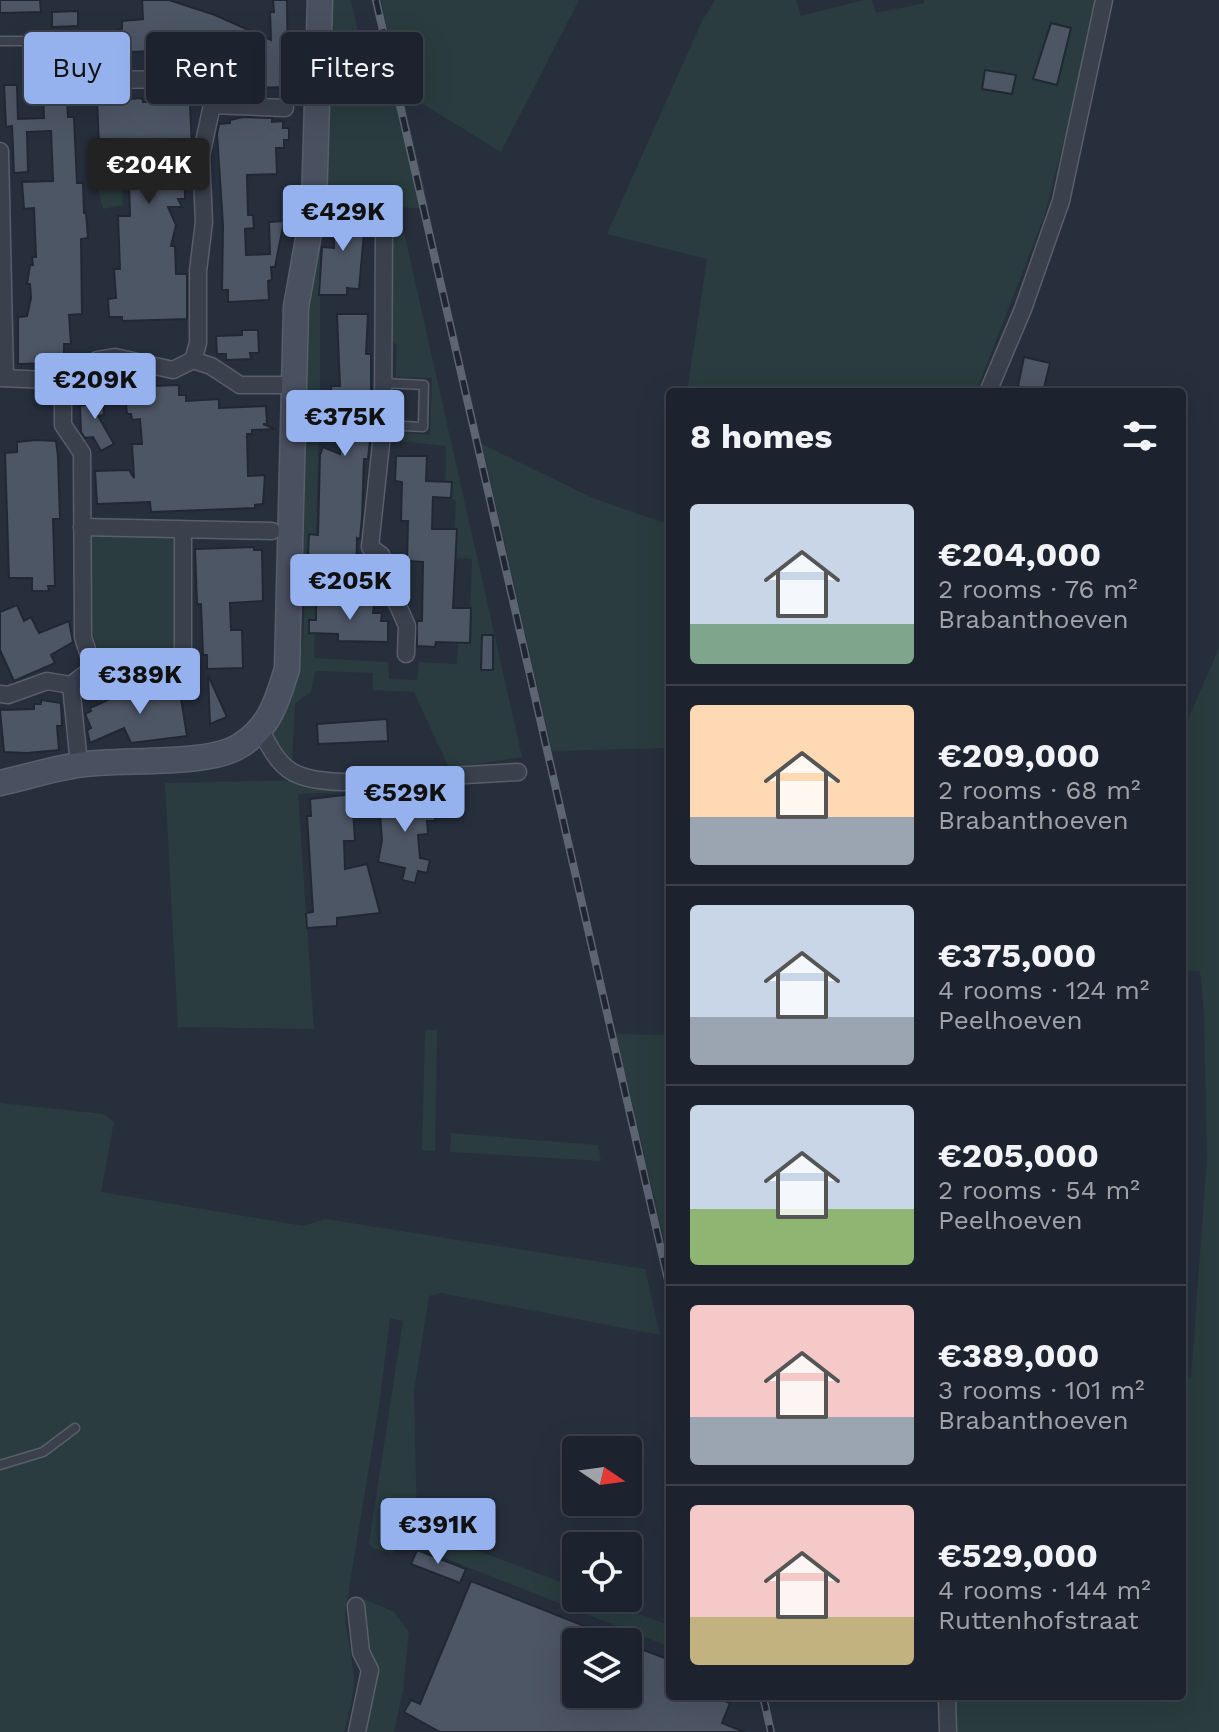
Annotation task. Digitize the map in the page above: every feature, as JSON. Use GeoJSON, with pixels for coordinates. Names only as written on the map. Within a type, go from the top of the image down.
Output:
{"type":"FeatureCollection","features":[{"type":"Feature","properties":{"kind":"street"},"geometry":{"type":"LineString","coordinates":[[0,783],[79,764],[217,755],[239,747],[261,730],[274,712],[287,669],[296,307],[314,205],[320,0]]}},
{"type":"Feature","properties":{"kind":"street"},"geometry":{"type":"LineString","coordinates":[[990,388],[1023,309],[1061,201],[1104,0]]}},
{"type":"Feature","properties":{"kind":"street"},"geometry":{"type":"LineString","coordinates":[[130,80],[192,79],[206,89],[212,105],[201,156],[204,222],[198,271],[198,343],[193,360]]}},
{"type":"Feature","properties":{"kind":"street"},"geometry":{"type":"LineString","coordinates":[[212,105],[285,108]]}},
{"type":"Feature","properties":{"kind":"street"},"geometry":{"type":"LineString","coordinates":[[0,151],[2,378],[48,380],[63,388]]}},
{"type":"Feature","properties":{"kind":"street"},"geometry":{"type":"LineString","coordinates":[[289,590],[364,595],[377,589],[381,581],[381,555],[370,547],[383,425],[384,225]]}},
{"type":"Feature","properties":{"kind":"street"},"geometry":{"type":"LineString","coordinates":[[63,388],[97,360],[115,357],[173,370],[193,360],[211,366],[240,385],[295,385]]}},
{"type":"Feature","properties":{"kind":"street"},"geometry":{"type":"LineString","coordinates":[[63,388],[63,425],[82,453],[83,637],[93,668]]}},
{"type":"Feature","properties":{"kind":"street"},"geometry":{"type":"LineString","coordinates":[[82,527],[165,526],[183,531],[272,531]]}},
{"type":"Feature","properties":{"kind":"street"},"geometry":{"type":"LineString","coordinates":[[0,694],[8,695],[47,681],[71,685],[93,668],[167,674],[178,672],[183,660],[183,531]]}},
{"type":"Feature","properties":{"kind":"street"},"geometry":{"type":"LineString","coordinates":[[381,581],[395,599],[407,626],[406,654]]}},
{"type":"Feature","properties":{"kind":"street"},"geometry":{"type":"LineString","coordinates":[[71,685],[79,764]]}},
{"type":"Feature","properties":{"kind":"street"},"geometry":{"type":"LineString","coordinates":[[261,730],[274,756],[285,769],[314,780],[342,782],[518,772]]}},
{"type":"Feature","properties":{"kind":"street"},"geometry":{"type":"LineString","coordinates":[[356,1606],[361,1652],[370,1670],[357,1732]]}},
{"type":"Feature","properties":{"kind":"street"},"geometry":{"type":"LineString","coordinates":[[947,1700],[948,1732]]}},
{"type":"Feature","properties":{"kind":"lane"},"geometry":{"type":"LineString","coordinates":[[0,41],[24,41]]}},
{"type":"Feature","properties":{"kind":"lane"},"geometry":{"type":"LineString","coordinates":[[383,383],[424,385],[423,427],[383,425]]}},
{"type":"Feature","properties":{"kind":"lane"},"geometry":{"type":"LineString","coordinates":[[0,1465],[43,1452],[75,1428]]}},
{"type":"Feature","properties":{"kind":"shaded area"},"geometry":{"type":"Polygon","coordinates":[[[326,0],[351,0],[358,32],[326,32],[326,0]]]}},
{"type":"Feature","properties":{"kind":"shaded area"},"geometry":{"type":"Polygon","coordinates":[[[381,0],[579,0],[501,152],[423,104],[423,32],[388,32],[381,0]]]}},
{"type":"Feature","properties":{"kind":"shaded area"},"geometry":{"type":"Polygon","coordinates":[[[715,0],[796,0],[801,16],[864,0],[872,0],[876,13],[924,3],[924,0],[1100,0],[1045,214],[978,388],[688,388],[707,259],[607,234],[702,21],[715,0]]]}},
{"type":"Feature","properties":{"kind":"shaded area"},"geometry":{"type":"Polygon","coordinates":[[[324,104],[405,104],[429,209],[323,202],[324,104]]]}},
{"type":"Feature","properties":{"kind":"shaded area"},"geometry":{"type":"Polygon","coordinates":[[[121,159],[123,205],[103,209],[93,170],[121,159]]]}},
{"type":"Feature","properties":{"kind":"shaded area"},"geometry":{"type":"Polygon","coordinates":[[[386,227],[403,228],[522,757],[449,768],[414,692],[373,690],[373,673],[315,671],[311,692],[295,703],[292,761],[289,764],[272,747],[277,724],[299,665],[304,629],[304,594],[316,594],[314,658],[388,662],[389,679],[417,680],[419,662],[457,664],[460,615],[470,615],[472,559],[453,557],[456,501],[445,496],[446,446],[391,440],[391,432],[430,435],[432,378],[396,377],[397,345],[391,340],[392,288],[386,285],[386,227]]]}},
{"type":"Feature","properties":{"kind":"shaded area"},"geometry":{"type":"Polygon","coordinates":[[[320,233],[315,581],[303,579],[309,298],[320,233]]]}},
{"type":"Feature","properties":{"kind":"shaded area"},"geometry":{"type":"Polygon","coordinates":[[[482,444],[595,499],[665,523],[666,518],[666,748],[552,751],[482,444]]]}},
{"type":"Feature","properties":{"kind":"shaded area"},"geometry":{"type":"Polygon","coordinates":[[[99,532],[182,534],[175,666],[118,665],[102,655],[92,624],[88,584],[89,535],[99,532]]]}},
{"type":"Feature","properties":{"kind":"shaded area"},"geometry":{"type":"Polygon","coordinates":[[[1219,648],[1219,1732],[956,1732],[955,1700],[1186,1700],[1186,1377],[1191,1378],[1207,1159],[1200,971],[1186,970],[1186,732],[1189,717],[1219,648]]]}},
{"type":"Feature","properties":{"kind":"shaded area"},"geometry":{"type":"Polygon","coordinates":[[[376,779],[377,791],[298,794],[314,1029],[178,1027],[165,783],[376,779]]]}},
{"type":"Feature","properties":{"kind":"shaded area"},"geometry":{"type":"Polygon","coordinates":[[[425,1030],[437,1030],[435,1151],[422,1150],[425,1030]]]}},
{"type":"Feature","properties":{"kind":"shaded area"},"geometry":{"type":"Polygon","coordinates":[[[616,1034],[666,1035],[666,1248],[616,1034]]]}},
{"type":"Feature","properties":{"kind":"shaded area"},"geometry":{"type":"Polygon","coordinates":[[[0,1103],[104,1114],[114,1122],[101,1192],[304,1226],[325,1219],[645,1269],[660,1335],[441,1293],[429,1296],[414,1391],[417,1524],[392,1554],[373,1548],[369,1543],[403,1321],[390,1318],[345,1614],[354,1686],[344,1732],[0,1732],[0,1103]]]}},
{"type":"Feature","properties":{"kind":"shaded area"},"geometry":{"type":"Polygon","coordinates":[[[451,1133],[598,1145],[601,1161],[450,1152],[451,1133]]]}},
{"type":"Feature","properties":{"kind":"shaded area"},"geometry":{"type":"Polygon","coordinates":[[[442,1537],[562,1583],[562,1604],[442,1557],[434,1545],[442,1537]]]}},
{"type":"Feature","properties":{"kind":"shaded area"},"geometry":{"type":"Polygon","coordinates":[[[360,1597],[394,1612],[409,1632],[403,1690],[394,1732],[357,1732],[367,1688],[358,1624],[360,1597]]]}},
{"type":"Feature","properties":{"kind":"shaded area"},"geometry":{"type":"Polygon","coordinates":[[[581,1612],[635,1612],[666,1624],[666,1645],[642,1636],[642,1628],[622,1628],[581,1612]]]}},
{"type":"Feature","properties":{"kind":"building"},"geometry":{"type":"Polygon","coordinates":[[[0,0],[40,0],[41,12],[0,13],[0,0]]]}},
{"type":"Feature","properties":{"kind":"building"},"geometry":{"type":"Polygon","coordinates":[[[142,0],[169,0],[253,32],[146,32],[146,51],[131,52],[130,32],[117,30],[122,29],[122,21],[143,19],[142,0]]]}},
{"type":"Feature","properties":{"kind":"building"},"geometry":{"type":"Polygon","coordinates":[[[273,0],[287,0],[287,32],[281,32],[281,87],[265,88],[265,37],[271,40],[273,0]]]}},
{"type":"Feature","properties":{"kind":"building"},"geometry":{"type":"Polygon","coordinates":[[[78,11],[78,26],[52,27],[52,12],[78,11]]]}},
{"type":"Feature","properties":{"kind":"building"},"geometry":{"type":"Polygon","coordinates":[[[1051,23],[1071,28],[1057,85],[1033,79],[1051,23]]]}},
{"type":"Feature","properties":{"kind":"building"},"geometry":{"type":"Polygon","coordinates":[[[985,70],[1016,75],[1012,94],[982,89],[985,70]]]}},
{"type":"Feature","properties":{"kind":"building"},"geometry":{"type":"Polygon","coordinates":[[[4,85],[17,85],[18,119],[44,118],[43,104],[67,104],[68,117],[74,117],[77,183],[83,183],[88,238],[81,239],[82,314],[69,315],[71,344],[64,344],[64,357],[55,357],[55,363],[18,364],[18,317],[27,316],[31,298],[30,284],[27,284],[30,265],[33,265],[32,257],[36,257],[34,208],[24,209],[22,182],[53,181],[51,131],[27,132],[28,172],[14,173],[12,126],[6,127],[4,85]]]}},
{"type":"Feature","properties":{"kind":"building"},"geometry":{"type":"Polygon","coordinates":[[[142,98],[146,104],[190,105],[192,147],[190,153],[184,153],[185,199],[178,199],[182,207],[168,207],[176,225],[171,246],[175,246],[176,274],[187,274],[187,319],[122,321],[122,317],[109,317],[108,299],[116,298],[114,269],[120,269],[118,216],[130,216],[129,181],[159,180],[158,154],[120,155],[99,145],[97,104],[130,104],[130,99],[142,98]]]}},
{"type":"Feature","properties":{"kind":"building"},"geometry":{"type":"Polygon","coordinates":[[[243,117],[272,118],[272,122],[283,121],[283,128],[289,128],[289,140],[284,140],[284,148],[276,148],[277,174],[247,175],[248,215],[253,215],[254,228],[245,229],[246,255],[270,254],[269,222],[284,221],[275,267],[271,267],[272,280],[268,281],[269,300],[228,302],[228,290],[222,290],[223,225],[217,134],[219,124],[243,117]]]}},
{"type":"Feature","properties":{"kind":"building"},"geometry":{"type":"Polygon","coordinates":[[[328,210],[366,211],[359,289],[347,288],[347,295],[319,295],[322,247],[334,248],[334,224],[326,223],[328,210]]]}},
{"type":"Feature","properties":{"kind":"building"},"geometry":{"type":"Polygon","coordinates":[[[337,314],[368,314],[366,354],[371,354],[371,430],[368,459],[364,459],[356,578],[307,577],[309,534],[318,535],[320,455],[323,447],[340,454],[341,426],[331,426],[331,386],[340,386],[337,314]]]}},
{"type":"Feature","properties":{"kind":"building"},"geometry":{"type":"Polygon","coordinates":[[[242,330],[258,330],[259,353],[250,353],[251,359],[226,360],[226,354],[217,354],[216,336],[242,335],[242,330]]]}},
{"type":"Feature","properties":{"kind":"building"},"geometry":{"type":"Polygon","coordinates":[[[1024,357],[1050,363],[1044,388],[1018,386],[1024,357]]]}},
{"type":"Feature","properties":{"kind":"building"},"geometry":{"type":"Polygon","coordinates":[[[179,385],[179,395],[186,395],[186,401],[219,399],[219,408],[266,406],[267,424],[263,424],[275,429],[252,430],[252,434],[247,434],[248,476],[265,475],[263,504],[255,505],[255,508],[151,512],[150,502],[97,504],[95,471],[129,470],[134,478],[132,444],[142,444],[140,419],[132,420],[131,414],[127,414],[124,387],[179,385]]]}},
{"type":"Feature","properties":{"kind":"building"},"geometry":{"type":"Polygon","coordinates":[[[103,393],[104,415],[98,416],[114,444],[101,451],[93,437],[85,438],[81,432],[80,406],[86,405],[86,394],[103,393]]]}},
{"type":"Feature","properties":{"kind":"building"},"geometry":{"type":"Polygon","coordinates":[[[56,441],[58,457],[60,519],[53,519],[55,586],[48,586],[49,591],[32,591],[32,578],[9,578],[5,453],[17,452],[17,442],[56,441]]]}},
{"type":"Feature","properties":{"kind":"building"},"geometry":{"type":"Polygon","coordinates":[[[396,456],[427,456],[426,481],[452,482],[451,498],[433,497],[432,529],[457,529],[453,608],[471,608],[470,643],[436,642],[435,647],[417,646],[417,621],[422,621],[423,562],[407,561],[408,521],[401,521],[402,482],[395,481],[396,456]]]}},
{"type":"Feature","properties":{"kind":"building"},"geometry":{"type":"Polygon","coordinates":[[[254,547],[254,550],[262,550],[263,601],[230,603],[231,630],[242,630],[243,668],[207,669],[207,655],[203,655],[201,604],[197,604],[195,549],[254,547]]]}},
{"type":"Feature","properties":{"kind":"building"},"geometry":{"type":"Polygon","coordinates":[[[316,603],[374,604],[373,613],[382,613],[381,621],[388,621],[388,642],[338,641],[338,634],[309,633],[309,620],[316,620],[316,603]]]}},
{"type":"Feature","properties":{"kind":"building"},"geometry":{"type":"Polygon","coordinates":[[[17,605],[24,621],[31,617],[39,633],[69,621],[73,642],[51,655],[55,663],[14,681],[0,650],[0,612],[17,605]]]}},
{"type":"Feature","properties":{"kind":"building"},"geometry":{"type":"Polygon","coordinates":[[[482,635],[493,635],[493,670],[481,670],[482,635]]]}},
{"type":"Feature","properties":{"kind":"building"},"geometry":{"type":"Polygon","coordinates":[[[208,675],[227,717],[210,724],[208,675]]]}},
{"type":"Feature","properties":{"kind":"building"},"geometry":{"type":"Polygon","coordinates":[[[179,685],[187,736],[131,743],[124,728],[90,743],[87,730],[91,728],[85,714],[91,711],[90,708],[125,692],[127,695],[133,692],[135,696],[153,688],[154,692],[161,689],[163,693],[179,685]]]}},
{"type":"Feature","properties":{"kind":"building"},"geometry":{"type":"Polygon","coordinates":[[[41,700],[61,703],[62,726],[57,726],[59,750],[4,752],[0,710],[34,709],[34,704],[41,704],[41,700]]]}},
{"type":"Feature","properties":{"kind":"building"},"geometry":{"type":"Polygon","coordinates":[[[387,719],[388,741],[318,744],[317,724],[387,719]]]}},
{"type":"Feature","properties":{"kind":"building"},"geometry":{"type":"Polygon","coordinates":[[[352,794],[355,841],[344,841],[345,869],[367,864],[380,913],[337,918],[337,926],[307,928],[306,913],[313,912],[307,816],[311,816],[310,799],[352,794]]]}},
{"type":"Feature","properties":{"kind":"building"},"geometry":{"type":"Polygon","coordinates":[[[434,798],[435,821],[427,821],[428,834],[418,835],[420,858],[430,860],[427,873],[418,871],[415,883],[402,880],[405,868],[378,862],[382,840],[379,801],[434,798]]]}},
{"type":"Feature","properties":{"kind":"building"},"geometry":{"type":"Polygon","coordinates":[[[417,1550],[466,1569],[460,1583],[411,1564],[417,1550]]]}},
{"type":"Feature","properties":{"kind":"building"},"geometry":{"type":"Polygon","coordinates":[[[471,1581],[589,1628],[562,1628],[562,1708],[642,1708],[642,1649],[666,1658],[666,1700],[722,1700],[730,1703],[722,1723],[744,1732],[440,1732],[404,1712],[411,1700],[420,1704],[471,1581]]]}},
{"type":"Feature","properties":{"kind":"railway"},"geometry":{"type":"LineString","coordinates":[[376,0],[666,1271]]}},
{"type":"Feature","properties":{"kind":"railway"},"geometry":{"type":"LineString","coordinates":[[764,1700],[771,1732]]}}]}
